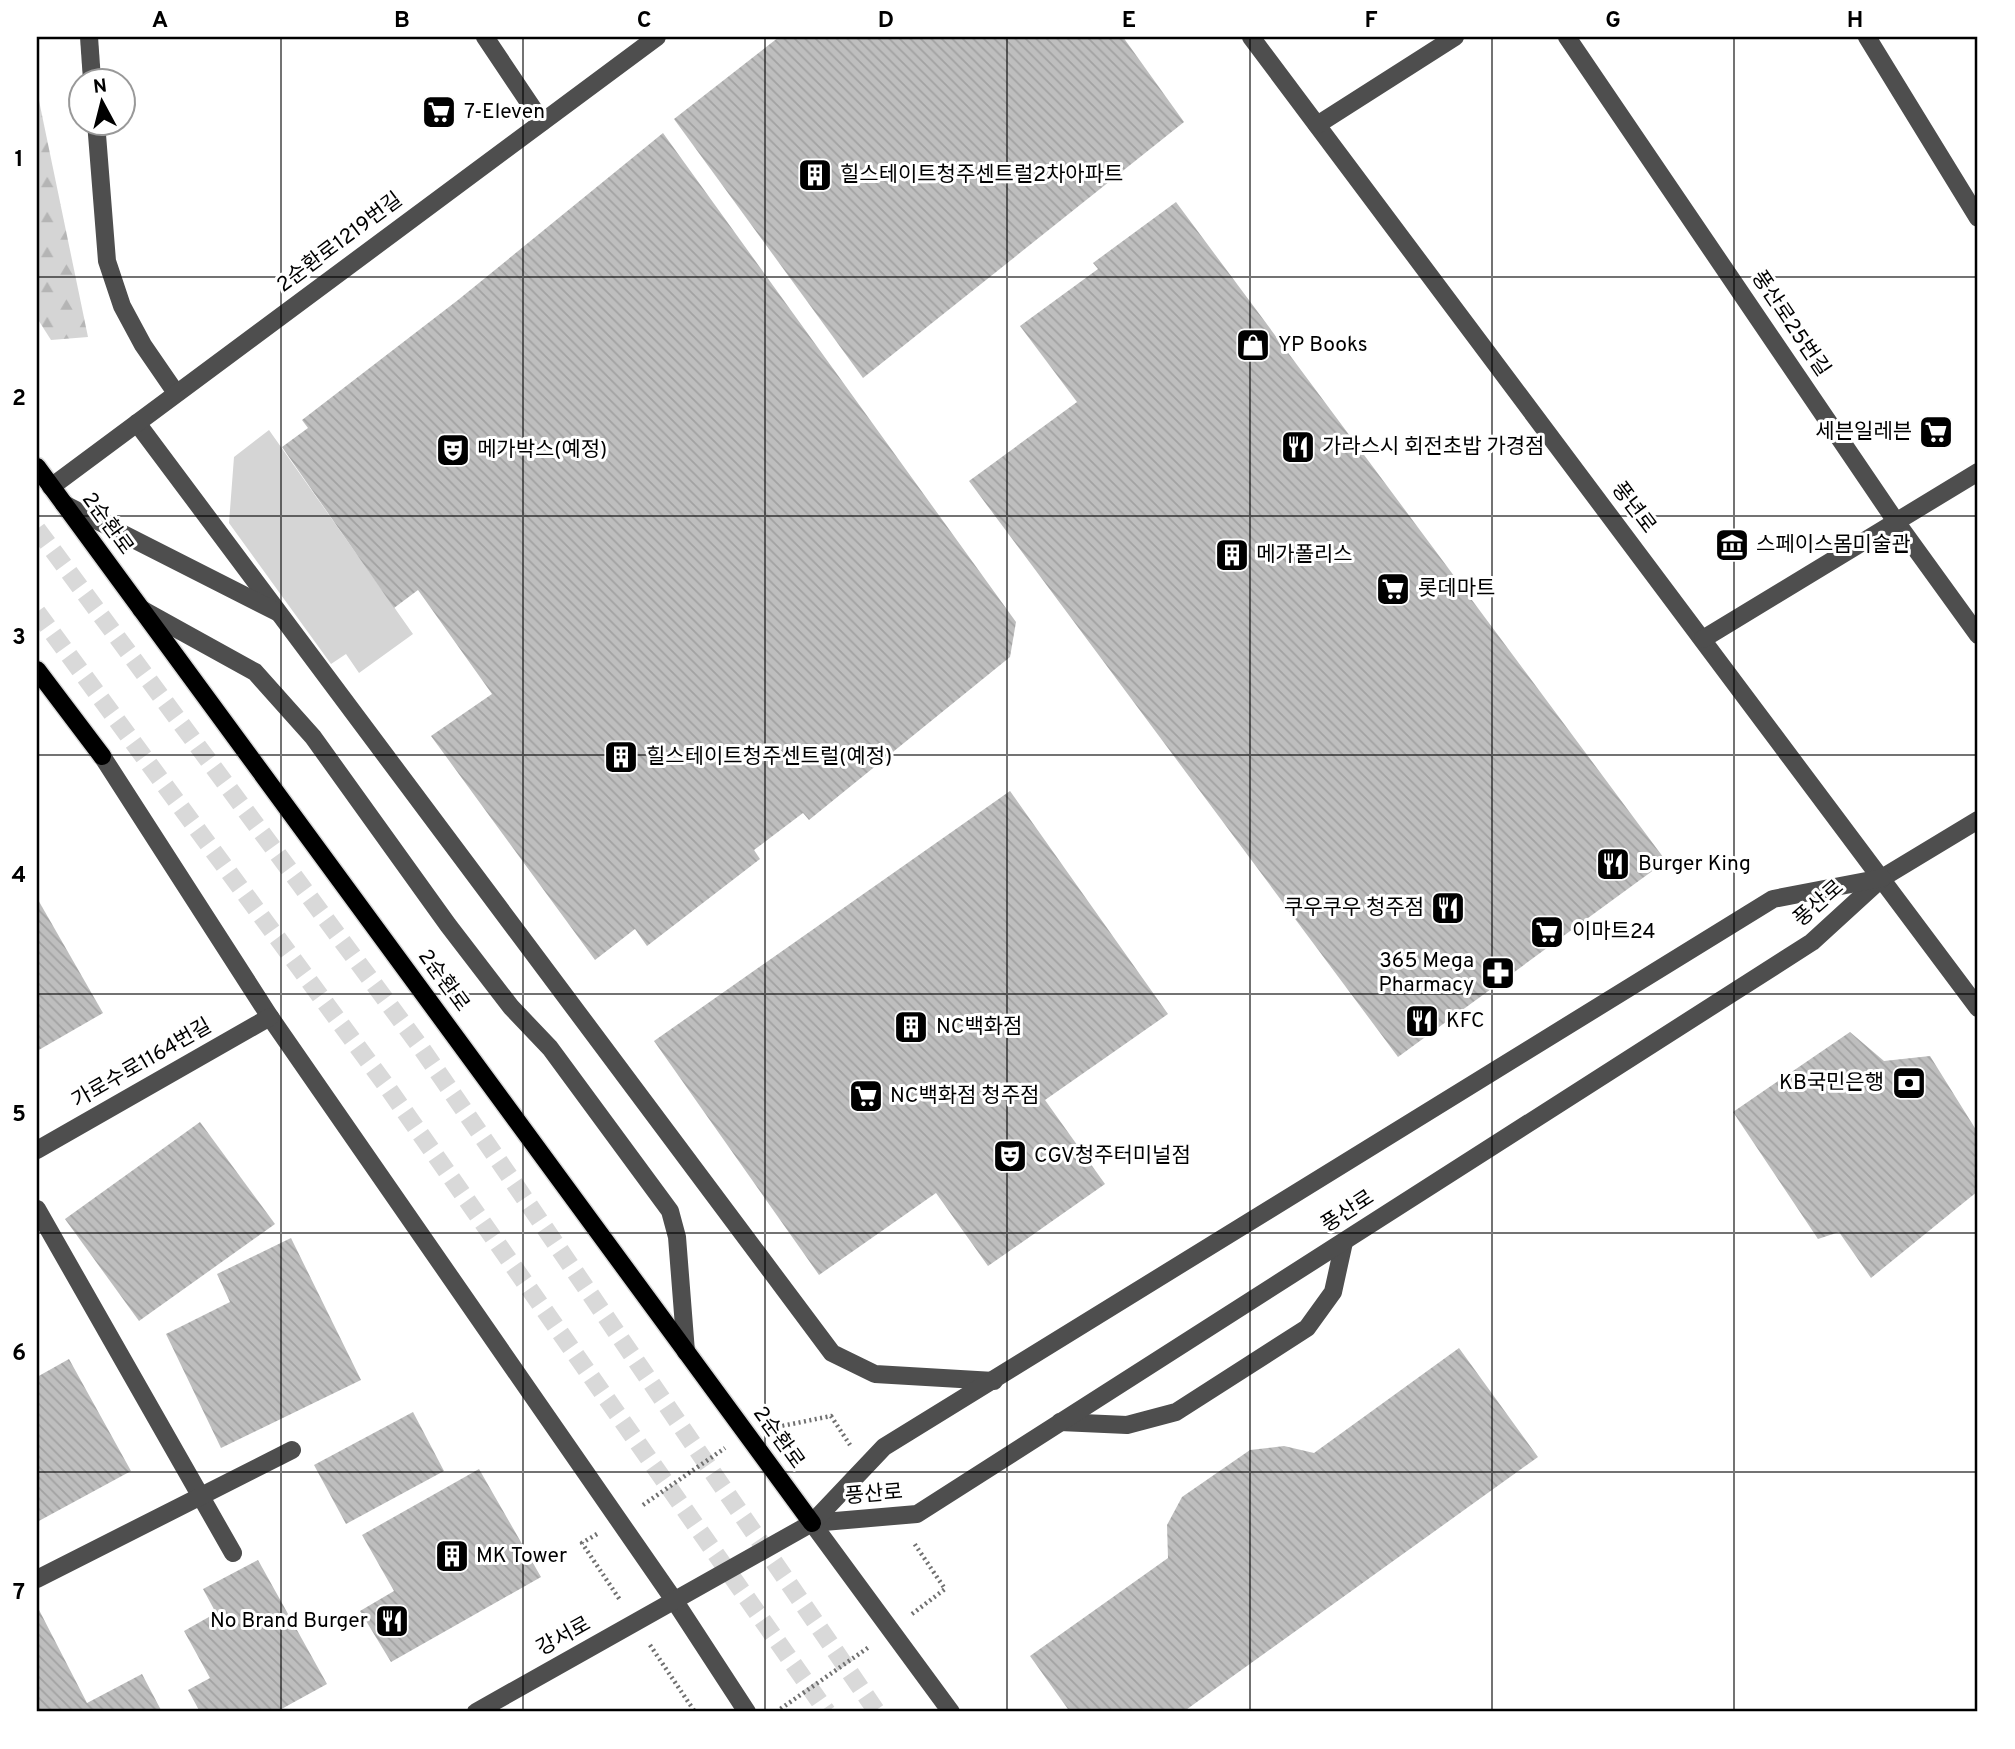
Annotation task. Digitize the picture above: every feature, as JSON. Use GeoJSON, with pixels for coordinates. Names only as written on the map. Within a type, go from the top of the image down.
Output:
{"type":"FeatureCollection","features":[{"type":"Feature","properties":{"kind":"main road","name":"2순환로"},"geometry":{"type":"LineString","coordinates":[[37,467],[812,1523]]}},
{"type":"Feature","properties":{"kind":"main road"},"geometry":{"type":"LineString","coordinates":[[37,670],[102,756]]}},
{"type":"Feature","properties":{"kind":"main road"},"geometry":{"type":"LineString","coordinates":[[37,679],[102,756]]}},
{"type":"Feature","properties":{"kind":"street"},"geometry":{"type":"LineString","coordinates":[[89,37],[91,66]]}},
{"type":"Feature","properties":{"kind":"street"},"geometry":{"type":"LineString","coordinates":[[485,37],[542,122]]}},
{"type":"Feature","properties":{"kind":"street","name":"2순환로1219번길"},"geometry":{"type":"LineString","coordinates":[[51,486],[657,37]]}},
{"type":"Feature","properties":{"kind":"street","name":"풍년로"},"geometry":{"type":"LineString","coordinates":[[1251,37],[1978,1008]]}},
{"type":"Feature","properties":{"kind":"street"},"geometry":{"type":"LineString","coordinates":[[1317,125],[1455,37]]}},
{"type":"Feature","properties":{"kind":"street","name":"풍산로25번길"},"geometry":{"type":"LineString","coordinates":[[1567,37],[1897,523],[1978,635]]}},
{"type":"Feature","properties":{"kind":"street"},"geometry":{"type":"LineString","coordinates":[[1867,37],[1978,218]]}},
{"type":"Feature","properties":{"kind":"street"},"geometry":{"type":"LineString","coordinates":[[97,136],[107,261],[122,306],[143,345],[176,393]]}},
{"type":"Feature","properties":{"kind":"street"},"geometry":{"type":"LineString","coordinates":[[137,423],[832,1353],[875,1374],[994,1381]]}},
{"type":"Feature","properties":{"kind":"street"},"geometry":{"type":"LineString","coordinates":[[1703,639],[1978,472]]}},
{"type":"Feature","properties":{"kind":"street"},"geometry":{"type":"LineString","coordinates":[[64,504],[280,613]]}},
{"type":"Feature","properties":{"kind":"street"},"geometry":{"type":"LineString","coordinates":[[141,609],[255,672],[313,737],[448,925],[511,1007],[550,1048],[670,1211],[677,1237],[686,1352]]}},
{"type":"Feature","properties":{"kind":"street"},"geometry":{"type":"LineString","coordinates":[[102,756],[270,1017],[674,1600],[747,1712]]}},
{"type":"Feature","properties":{"kind":"street","name":"풍산로"},"geometry":{"type":"LineString","coordinates":[[812,1523],[917,1514],[1812,942],[1882,878],[1978,821]]}},
{"type":"Feature","properties":{"kind":"street","name":"풍산로"},"geometry":{"type":"LineString","coordinates":[[674,1600],[812,1523],[884,1447],[1773,899],[1882,878]]}},
{"type":"Feature","properties":{"kind":"street","name":"가로수로1164번길"},"geometry":{"type":"LineString","coordinates":[[37,1150],[270,1017]]}},
{"type":"Feature","properties":{"kind":"street"},"geometry":{"type":"LineString","coordinates":[[37,1209],[233,1553]]}},
{"type":"Feature","properties":{"kind":"street"},"geometry":{"type":"LineString","coordinates":[[1060,1422],[1127,1425],[1176,1412],[1307,1328],[1333,1292],[1343,1242]]}},
{"type":"Feature","properties":{"kind":"street"},"geometry":{"type":"LineString","coordinates":[[37,1579],[292,1450]]}},
{"type":"Feature","properties":{"kind":"street"},"geometry":{"type":"LineString","coordinates":[[812,1523],[951,1712]]}},
{"type":"Feature","properties":{"kind":"street","name":"강서로"},"geometry":{"type":"LineString","coordinates":[[476,1712],[674,1600]]}},
{"type":"Feature","properties":{"kind":"path"},"geometry":{"type":"LineString","coordinates":[[695,1712],[582,1543],[619,1522],[746,1433],[831,1416],[852,1447]]}},
{"type":"Feature","properties":{"kind":"path"},"geometry":{"type":"LineString","coordinates":[[775,1712],[891,1631],[945,1589],[911,1538]]}},
{"type":"Feature","properties":{"kind":"green space"},"geometry":{"type":"Polygon","coordinates":[[[37,91],[88,337],[51,340],[37,318],[37,91]]]}},
{"type":"Feature","properties":{"kind":"green space"},"geometry":{"type":"Polygon","coordinates":[[[269,430],[413,634],[359,673],[346,654],[331,664],[229,523],[234,457],[269,430]]]}},
{"type":"Feature","properties":{"kind":"building"},"geometry":{"type":"Polygon","coordinates":[[[779,37],[1123,37],[1184,122],[863,378],[674,119],[779,37]]]}},
{"type":"Feature","properties":{"kind":"building"},"geometry":{"type":"Polygon","coordinates":[[[663,133],[1016,622],[1010,657],[809,820],[803,813],[754,850],[760,859],[647,946],[635,929],[595,960],[431,736],[492,694],[418,590],[394,608],[282,447],[308,428],[302,420],[458,300],[663,133]]]}},
{"type":"Feature","properties":{"kind":"building","name":"메가폴리스"},"geometry":{"type":"Polygon","coordinates":[[[1176,202],[1666,861],[1398,1057],[969,481],[1077,402],[1020,326],[1098,269],[1093,263],[1176,202]]]}},
{"type":"Feature","properties":{"kind":"building","name":"NC백화점"},"geometry":{"type":"Polygon","coordinates":[[[1010,791],[1168,1014],[1045,1100],[1105,1184],[988,1266],[936,1193],[819,1275],[654,1041],[1010,791]]]}},
{"type":"Feature","properties":{"kind":"building"},"geometry":{"type":"Polygon","coordinates":[[[37,898],[103,1013],[37,1051],[37,898]]]}},
{"type":"Feature","properties":{"kind":"building"},"geometry":{"type":"Polygon","coordinates":[[[1850,1032],[1884,1061],[1930,1056],[1978,1133],[1978,1191],[1871,1278],[1839,1232],[1818,1239],[1733,1112],[1850,1032]]]}},
{"type":"Feature","properties":{"kind":"building"},"geometry":{"type":"Polygon","coordinates":[[[200,1122],[275,1224],[139,1321],[65,1219],[200,1122]]]}},
{"type":"Feature","properties":{"kind":"building"},"geometry":{"type":"Polygon","coordinates":[[[291,1238],[361,1380],[221,1448],[166,1334],[230,1302],[217,1274],[291,1238]]]}},
{"type":"Feature","properties":{"kind":"building"},"geometry":{"type":"Polygon","coordinates":[[[1459,1348],[1538,1457],[1183,1712],[1070,1712],[1030,1656],[1168,1558],[1167,1525],[1182,1497],[1250,1450],[1284,1446],[1314,1453],[1459,1348]]]}},
{"type":"Feature","properties":{"kind":"building"},"geometry":{"type":"Polygon","coordinates":[[[69,1359],[131,1471],[37,1522],[37,1377],[69,1359]]]}},
{"type":"Feature","properties":{"kind":"building"},"geometry":{"type":"Polygon","coordinates":[[[413,1412],[444,1471],[346,1524],[314,1465],[413,1412]]]}},
{"type":"Feature","properties":{"kind":"building","name":"MK Tower"},"geometry":{"type":"Polygon","coordinates":[[[479,1469],[541,1577],[391,1662],[360,1611],[394,1591],[362,1535],[479,1469]]]}},
{"type":"Feature","properties":{"kind":"building"},"geometry":{"type":"Polygon","coordinates":[[[258,1560],[327,1684],[276,1712],[200,1712],[188,1690],[210,1678],[184,1631],[216,1613],[203,1589],[258,1560]]]}},
{"type":"Feature","properties":{"kind":"building"},"geometry":{"type":"Polygon","coordinates":[[[37,1606],[87,1703],[142,1674],[162,1712],[37,1712],[37,1606]]]}},
{"type":"Feature","properties":{"kind":"tunnel"},"geometry":{"type":"LineString","coordinates":[[37,529],[422,1049],[877,1712]]}},
{"type":"Feature","properties":{"kind":"tunnel"},"geometry":{"type":"LineString","coordinates":[[37,612],[388,1088],[827,1712]]}},
{"type":"Feature","properties":{"kind":"place","name":"7-Eleven"},"geometry":{"type":"Point","coordinates":[439,112]}},
{"type":"Feature","properties":{"kind":"place","name":"힐스테이트청주센트럴2차아파트"},"geometry":{"type":"Point","coordinates":[815,175]}},
{"type":"Feature","properties":{"kind":"place","name":"YP Books"},"geometry":{"type":"Point","coordinates":[1253,345]}},
{"type":"Feature","properties":{"kind":"place","name":"세븐일레븐"},"geometry":{"type":"Point","coordinates":[1936,432]}},
{"type":"Feature","properties":{"kind":"place","name":"가라스시 회전초밥 가경점"},"geometry":{"type":"Point","coordinates":[1298,447]}},
{"type":"Feature","properties":{"kind":"place","name":"메가박스(예정)"},"geometry":{"type":"Point","coordinates":[453,450]}},
{"type":"Feature","properties":{"kind":"place","name":"스페이스몸미술관"},"geometry":{"type":"Point","coordinates":[1732,545]}},
{"type":"Feature","properties":{"kind":"place","name":"메가폴리스"},"geometry":{"type":"Point","coordinates":[1232,555]}},
{"type":"Feature","properties":{"kind":"place","name":"롯데마트"},"geometry":{"type":"Point","coordinates":[1393,589]}},
{"type":"Feature","properties":{"kind":"place","name":"힐스테이트청주센트럴(예정)"},"geometry":{"type":"Point","coordinates":[621,757]}},
{"type":"Feature","properties":{"kind":"place","name":"Burger King"},"geometry":{"type":"Point","coordinates":[1613,864]}},
{"type":"Feature","properties":{"kind":"place","name":"쿠우쿠우 청주점"},"geometry":{"type":"Point","coordinates":[1448,908]}},
{"type":"Feature","properties":{"kind":"place","name":"이마트24"},"geometry":{"type":"Point","coordinates":[1547,932]}},
{"type":"Feature","properties":{"kind":"place","name":"365 Mega Pharmacy"},"geometry":{"type":"Point","coordinates":[1498,973]}},
{"type":"Feature","properties":{"kind":"place","name":"KFC"},"geometry":{"type":"Point","coordinates":[1422,1021]}},
{"type":"Feature","properties":{"kind":"place","name":"NC백화점"},"geometry":{"type":"Point","coordinates":[911,1027]}},
{"type":"Feature","properties":{"kind":"place","name":"KB국민은행"},"geometry":{"type":"Point","coordinates":[1909,1083]}},
{"type":"Feature","properties":{"kind":"place","name":"NC백화점 청주점"},"geometry":{"type":"Point","coordinates":[866,1096]}},
{"type":"Feature","properties":{"kind":"place","name":"CGV청주터미널점"},"geometry":{"type":"Point","coordinates":[1010,1156]}},
{"type":"Feature","properties":{"kind":"place","name":"MK Tower"},"geometry":{"type":"Point","coordinates":[452,1556]}},
{"type":"Feature","properties":{"kind":"place","name":"No Brand Burger"},"geometry":{"type":"Point","coordinates":[392,1621]}}]}
